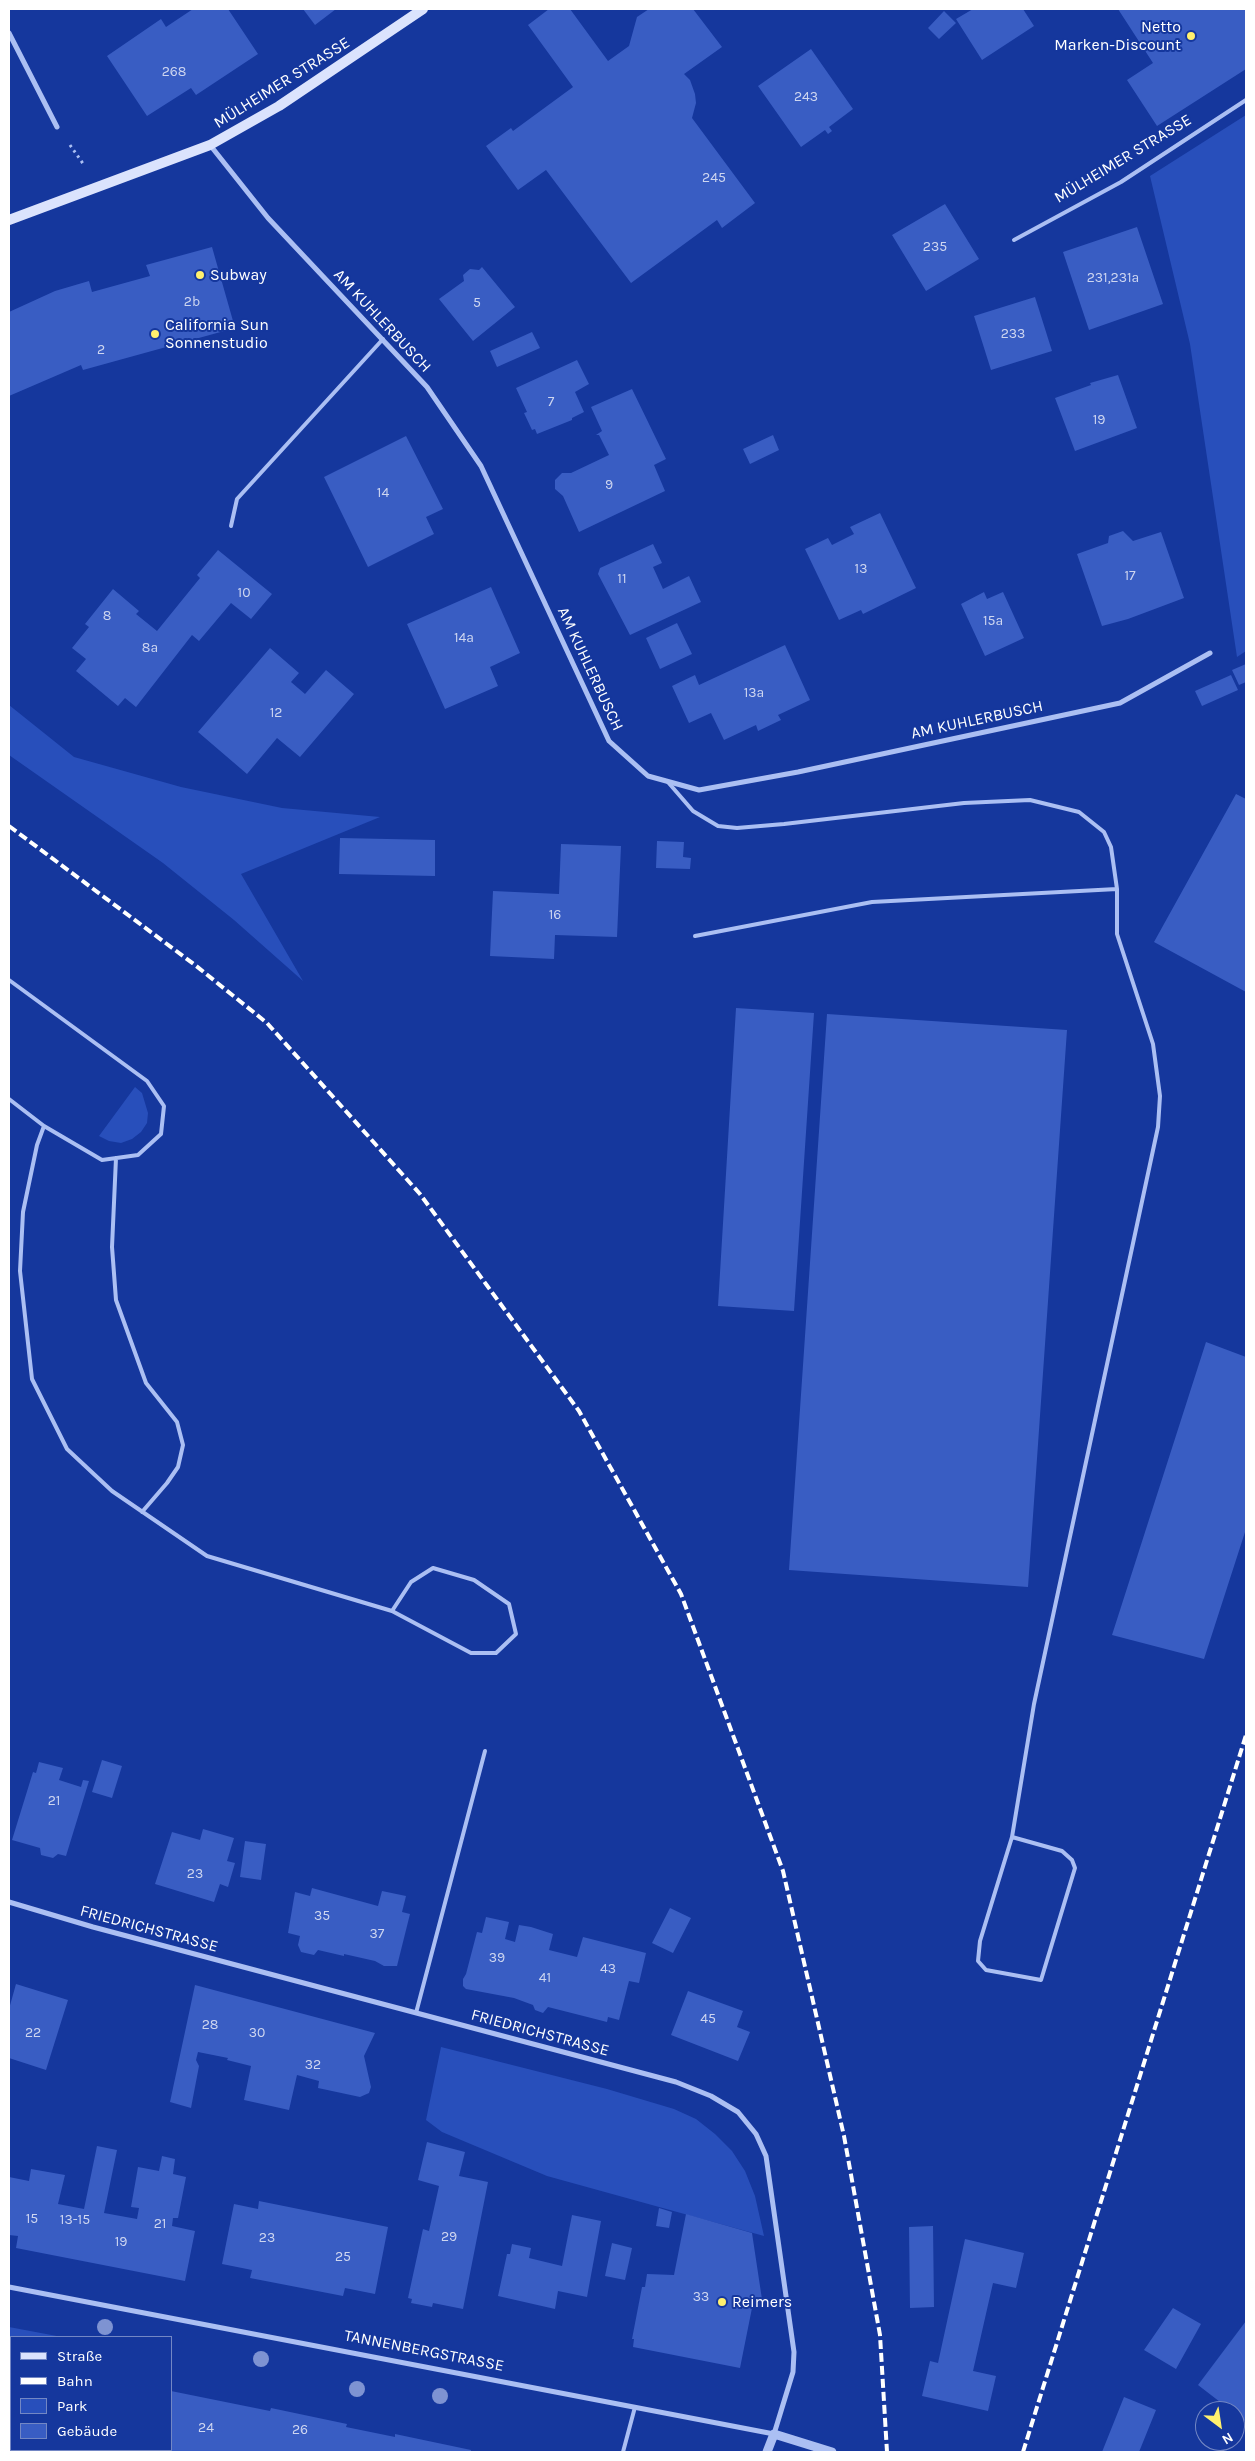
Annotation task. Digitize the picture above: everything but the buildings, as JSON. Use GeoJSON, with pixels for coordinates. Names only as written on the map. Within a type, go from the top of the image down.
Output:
{"type":"FeatureCollection","features":[{"type":"Feature","properties":{"kind":"main road","name":"MÜLHEIMER STRASSE"},"geometry":{"type":"LineString","coordinates":[[9,220],[101,188],[210,145],[279,106],[416,11]]}},
{"type":"Feature","properties":{"kind":"street"},"geometry":{"type":"LineString","coordinates":[[9,33],[56,126]]}},
{"type":"Feature","properties":{"kind":"street","name":"AM KUHLERBUSCH"},"geometry":{"type":"LineString","coordinates":[[210,145],[268,218],[427,387],[481,466],[609,741],[648,776],[699,790],[798,772],[1120,703],[1210,653]]}},
{"type":"Feature","properties":{"kind":"street","name":"FRIEDRICHSTRASSE"},"geometry":{"type":"LineString","coordinates":[[9,1902],[92,1927],[676,2082],[711,2096],[738,2112],[756,2134],[766,2156],[794,2352],[793,2372],[774,2434]]}},
{"type":"Feature","properties":{"kind":"street","name":"TANNENBERGSTRASSE"},"geometry":{"type":"LineString","coordinates":[[9,2287],[774,2434],[832,2452]]}},
{"type":"Feature","properties":{"kind":"street"},"geometry":{"type":"LineString","coordinates":[[767,2452],[774,2434]]}},
{"type":"Feature","properties":{"kind":"lane","name":"MÜLHEIMER STRASSE"},"geometry":{"type":"LineString","coordinates":[[1014,240],[1121,182],[1246,100]]}},
{"type":"Feature","properties":{"kind":"lane"},"geometry":{"type":"LineString","coordinates":[[231,526],[237,499],[383,339]]}},
{"type":"Feature","properties":{"kind":"lane"},"geometry":{"type":"LineString","coordinates":[[667,781],[700,817],[718,826],[737,828],[964,804],[1030,800],[1079,812],[1104,832],[1111,847],[1116,889],[1117,934],[1120,947],[1137,988],[1153,1044],[1160,1096],[1158,1127],[1034,1704],[1012,1837],[980,1941],[978,1961],[986,1970],[1041,1980],[1075,1868],[1072,1860],[1062,1852],[1012,1837]]}},
{"type":"Feature","properties":{"kind":"lane"},"geometry":{"type":"LineString","coordinates":[[695,936],[872,902],[1116,889]]}},
{"type":"Feature","properties":{"kind":"lane"},"geometry":{"type":"LineString","coordinates":[[9,980],[147,1081],[164,1106],[161,1134],[138,1155],[102,1160],[44,1126],[9,1099]]}},
{"type":"Feature","properties":{"kind":"lane"},"geometry":{"type":"LineString","coordinates":[[44,1126],[37,1145],[22,1222],[20,1272],[32,1379],[67,1449],[112,1491],[207,1556],[392,1611],[471,1652],[496,1653],[516,1634],[509,1604],[474,1580],[433,1568],[411,1582],[392,1611]]}},
{"type":"Feature","properties":{"kind":"lane"},"geometry":{"type":"LineString","coordinates":[[116,1158],[112,1246],[116,1300],[146,1383],[177,1422],[183,1445],[178,1467],[142,1512]]}},
{"type":"Feature","properties":{"kind":"lane"},"geometry":{"type":"LineString","coordinates":[[416,2013],[485,1751]]}},
{"type":"Feature","properties":{"kind":"lane"},"geometry":{"type":"LineString","coordinates":[[623,2452],[634,2407]]}},
{"type":"Feature","properties":{"kind":"path"},"geometry":{"type":"LineString","coordinates":[[56,126],[101,188]]}},
{"type":"Feature","properties":{"kind":"green space"},"geometry":{"type":"Polygon","coordinates":[[[1246,115],[1246,651],[1237,657],[1190,344],[1150,176],[1246,115]]]}},
{"type":"Feature","properties":{"kind":"green space"},"geometry":{"type":"Polygon","coordinates":[[[9,705],[74,757],[181,787],[282,808],[380,817],[241,874],[303,981],[234,920],[163,863],[9,755],[9,705]]]}},
{"type":"Feature","properties":{"kind":"green space"},"geometry":{"type":"Polygon","coordinates":[[[135,1087],[142,1093],[148,1113],[147,1123],[141,1132],[132,1139],[121,1143],[109,1141],[99,1136],[135,1087]]]}},
{"type":"Feature","properties":{"kind":"green space"},"geometry":{"type":"Polygon","coordinates":[[[441,2047],[607,2089],[674,2109],[696,2119],[732,2151],[745,2171],[755,2196],[764,2236],[547,2176],[442,2132],[426,2120],[441,2047]]]}},
{"type":"Feature","properties":{"kind":"green space"},"geometry":{"type":"Polygon","coordinates":[[[9,2327],[57,2336],[10,2336],[10,2451],[102,2451],[9,2452],[9,2327]]]}},
{"type":"Feature","properties":{"kind":"railway"},"geometry":{"type":"LineString","coordinates":[[9,826],[195,965],[267,1023],[420,1194],[579,1411],[681,1594],[783,1871],[844,2136],[880,2335],[887,2452]]}},
{"type":"Feature","properties":{"kind":"railway"},"geometry":{"type":"LineString","coordinates":[[1023,2452],[1246,1735]]}},
{"type":"Feature","properties":{"kind":"place","name":"Netto Marken-Discount"},"geometry":{"type":"Point","coordinates":[1191,36]}},
{"type":"Feature","properties":{"kind":"place","name":"Subway"},"geometry":{"type":"Point","coordinates":[200,275]}},
{"type":"Feature","properties":{"kind":"place","name":"California Sun Sonnenstudio"},"geometry":{"type":"Point","coordinates":[155,334]}},
{"type":"Feature","properties":{"kind":"place","name":"Reimers"},"geometry":{"type":"Point","coordinates":[722,2302]}}]}
